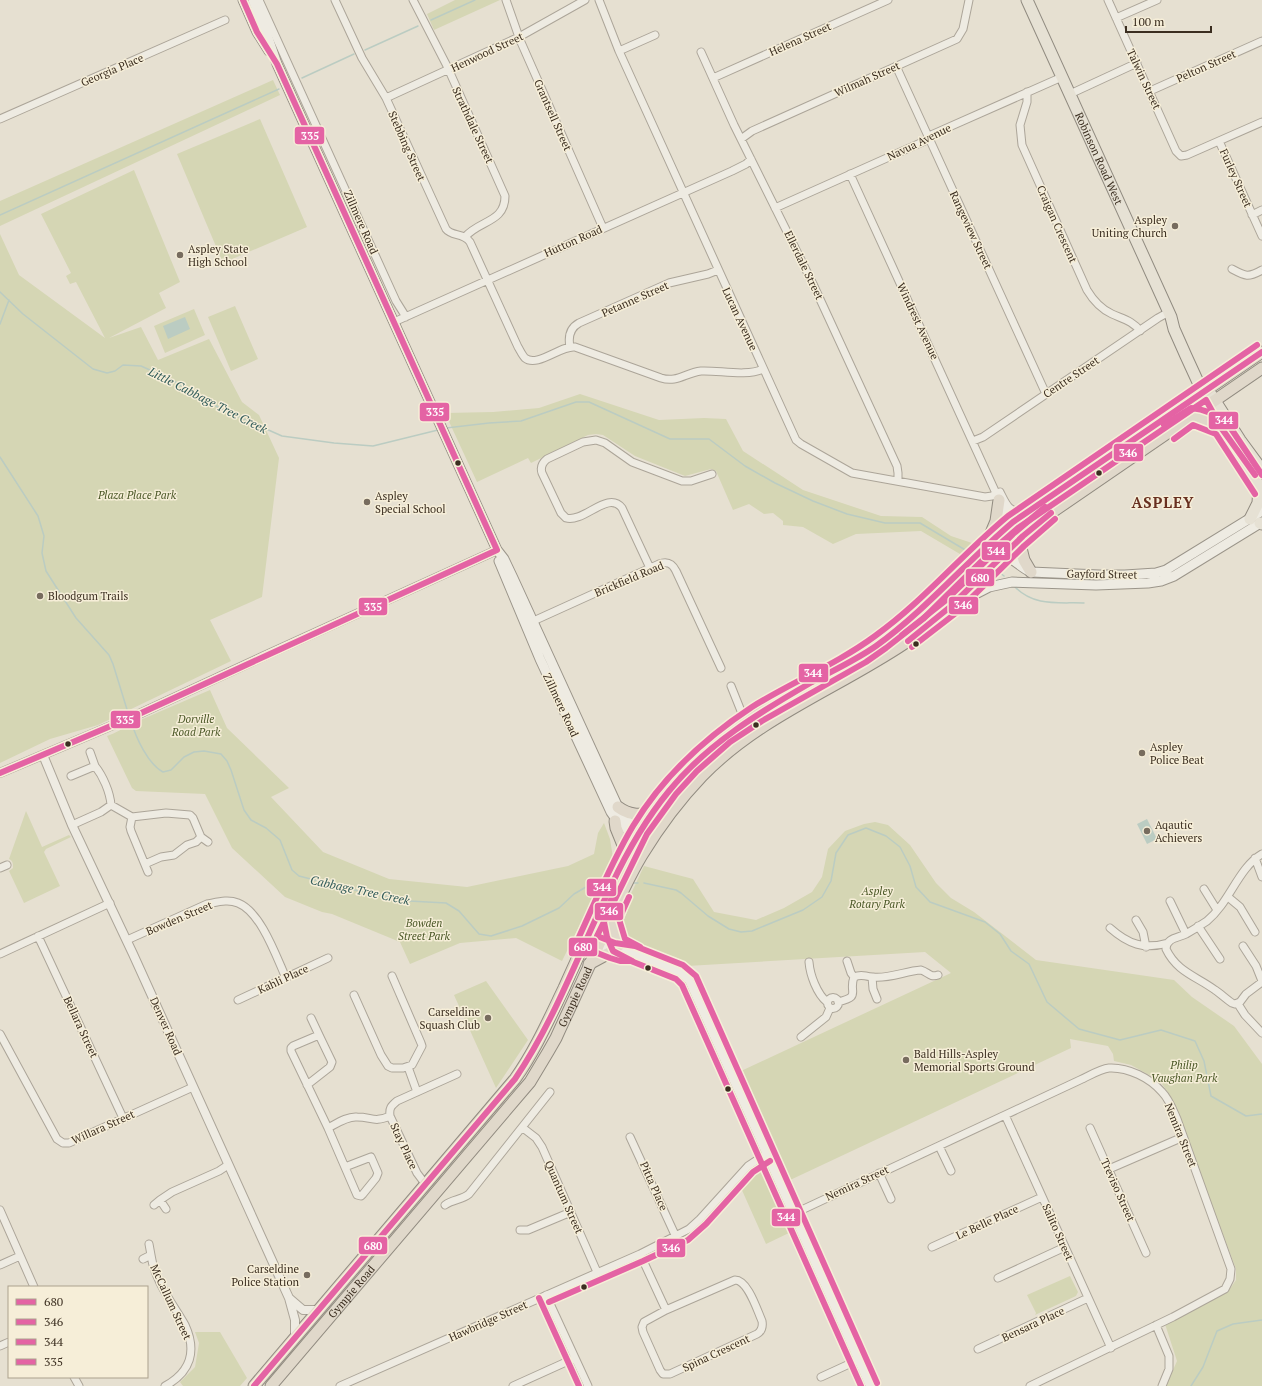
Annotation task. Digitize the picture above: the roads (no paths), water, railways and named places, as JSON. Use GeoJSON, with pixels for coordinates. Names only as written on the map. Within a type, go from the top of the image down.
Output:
{"type":"FeatureCollection","features":[{"type":"Feature","properties":{"kind":"highway","name":"Gympie Road"},"geometry":{"type":"LineString","coordinates":[[254,1386],[506,1091],[528,1062],[543,1034],[607,895],[638,833],[652,812],[691,765],[715,744],[747,721],[872,648],[899,628],[1013,522],[1262,352]]}},
{"type":"Feature","properties":{"kind":"highway","name":"Gympie Road"},"geometry":{"type":"LineString","coordinates":[[271,1386],[530,1082],[548,1052],[635,867],[651,841],[680,801],[701,777],[718,761],[753,733],[887,655],[950,607],[1019,540],[1056,509],[1262,368]]}},
{"type":"Feature","properties":{"kind":"highway"},"geometry":{"type":"LineString","coordinates":[[1192,416],[1205,420],[1220,428]]}},
{"type":"Feature","properties":{"kind":"highway"},"geometry":{"type":"LineString","coordinates":[[990,542],[990,534],[996,521],[998,495]]}},
{"type":"Feature","properties":{"kind":"highway"},"geometry":{"type":"LineString","coordinates":[[1019,540],[1024,560],[1031,572]]}},
{"type":"Feature","properties":{"kind":"highway"},"geometry":{"type":"LineString","coordinates":[[618,807],[626,812],[636,815],[652,812]]}},
{"type":"Feature","properties":{"kind":"highway"},"geometry":{"type":"LineString","coordinates":[[616,820],[616,828],[624,860]]}},
{"type":"Feature","properties":{"kind":"highway"},"geometry":{"type":"LineString","coordinates":[[589,964],[616,948],[615,935],[610,918]]}},
{"type":"Feature","properties":{"kind":"highway"},"geometry":{"type":"LineString","coordinates":[[356,1267],[366,1276]]}},
{"type":"Feature","properties":{"kind":"main road","name":"Zillmere Road"},"geometry":{"type":"LineString","coordinates":[[243,0],[257,32],[277,64]]}},
{"type":"Feature","properties":{"kind":"main road","name":"Zillmere Road"},"geometry":{"type":"LineString","coordinates":[[253,0],[277,64],[497,550],[499,562],[618,807],[626,820],[638,833],[651,841]]}},
{"type":"Feature","properties":{"kind":"main road","name":"Robinson Road West"},"geometry":{"type":"LineString","coordinates":[[1027,0],[1170,314],[1177,323],[1220,428],[1261,488]]}},
{"type":"Feature","properties":{"kind":"main road","name":"Robinson Road West"},"geometry":{"type":"LineString","coordinates":[[1211,403],[1237,435],[1262,470]]}},
{"type":"Feature","properties":{"kind":"main road"},"geometry":{"type":"LineString","coordinates":[[1250,519],[1258,502],[1261,488]]}},
{"type":"Feature","properties":{"kind":"main road","name":"Gayford Street"},"geometry":{"type":"LineString","coordinates":[[1004,554],[1022,568],[1031,572],[1099,575],[1156,574],[1166,570],[1262,511]]}},
{"type":"Feature","properties":{"kind":"main road","name":"Gayford Street"},"geometry":{"type":"LineString","coordinates":[[950,607],[986,588],[1012,582],[1096,585],[1161,581],[1174,576],[1262,523]]}},
{"type":"Feature","properties":{"kind":"main road"},"geometry":{"type":"LineString","coordinates":[[943,588],[959,584],[990,554],[1004,554]]}},
{"type":"Feature","properties":{"kind":"main road","name":"Zillmere Road"},"geometry":{"type":"LineString","coordinates":[[529,623],[591,771],[616,820],[626,830],[638,833]]}},
{"type":"Feature","properties":{"kind":"street","name":"Zillmere Road"},"geometry":{"type":"LineString","coordinates":[[260,0],[396,301],[406,316]]}},
{"type":"Feature","properties":{"kind":"street","name":"Stebbing Street"},"geometry":{"type":"LineString","coordinates":[[335,0],[362,58],[386,98],[446,229],[450,233],[465,237]]}},
{"type":"Feature","properties":{"kind":"street","name":"Strathdale Street"},"geometry":{"type":"LineString","coordinates":[[414,0],[448,69],[505,196],[504,205],[500,213],[493,219],[473,229],[465,237]]}},
{"type":"Feature","properties":{"kind":"street","name":"Grantsell Street"},"geometry":{"type":"LineString","coordinates":[[506,0],[519,37],[603,228]]}},
{"type":"Feature","properties":{"kind":"street","name":"Henwood Street"},"geometry":{"type":"LineString","coordinates":[[386,98],[519,37],[585,0]]}},
{"type":"Feature","properties":{"kind":"street","name":"Lucan Avenue"},"geometry":{"type":"LineString","coordinates":[[599,0],[619,51],[682,192],[798,442],[852,473],[985,497],[998,495]]}},
{"type":"Feature","properties":{"kind":"street","name":"Helena Street"},"geometry":{"type":"LineString","coordinates":[[713,78],[888,0]]}},
{"type":"Feature","properties":{"kind":"street","name":"Wilmah Street"},"geometry":{"type":"LineString","coordinates":[[741,139],[752,131],[959,37],[963,28],[969,0]]}},
{"type":"Feature","properties":{"kind":"street","name":"Talwin Street"},"geometry":{"type":"LineString","coordinates":[[1108,0],[1176,151],[1181,156],[1187,155],[1219,141]]}},
{"type":"Feature","properties":{"kind":"street"},"geometry":{"type":"LineString","coordinates":[[1116,18],[1157,0]]}},
{"type":"Feature","properties":{"kind":"street","name":"Georgia Place"},"geometry":{"type":"LineString","coordinates":[[0,119],[225,20]]}},
{"type":"Feature","properties":{"kind":"street"},"geometry":{"type":"LineString","coordinates":[[619,51],[655,35]]}},
{"type":"Feature","properties":{"kind":"street","name":"Pelton Street"},"geometry":{"type":"LineString","coordinates":[[1150,91],[1262,41]]}},
{"type":"Feature","properties":{"kind":"street","name":"Ellerdale Street"},"geometry":{"type":"LineString","coordinates":[[701,52],[741,139],[813,284],[897,466],[898,481]]}},
{"type":"Feature","properties":{"kind":"street"},"geometry":{"type":"LineString","coordinates":[[1070,94],[1136,64]]}},
{"type":"Feature","properties":{"kind":"street","name":"Rangeview Street"},"geometry":{"type":"LineString","coordinates":[[896,66],[1046,394]]}},
{"type":"Feature","properties":{"kind":"street","name":"Navua Avenue"},"geometry":{"type":"LineString","coordinates":[[775,208],[926,140],[931,135],[1062,77]]}},
{"type":"Feature","properties":{"kind":"street","name":"Craigan Crescent"},"geometry":{"type":"LineString","coordinates":[[1027,92],[1027,102],[1020,125],[1022,145],[1087,290],[1103,309],[1132,323],[1140,331]]}},
{"type":"Feature","properties":{"kind":"street"},"geometry":{"type":"LineString","coordinates":[[1219,141],[1262,122]]}},
{"type":"Feature","properties":{"kind":"street"},"geometry":{"type":"LineString","coordinates":[[307,132],[318,127]]}},
{"type":"Feature","properties":{"kind":"street","name":"Furley Street"},"geometry":{"type":"LineString","coordinates":[[1219,141],[1262,236]]}},
{"type":"Feature","properties":{"kind":"street","name":"Hutton Road"},"geometry":{"type":"LineString","coordinates":[[394,322],[738,168],[746,164],[751,159]]}},
{"type":"Feature","properties":{"kind":"street","name":"Windrest Avenue"},"geometry":{"type":"LineString","coordinates":[[850,174],[985,468],[994,479],[998,495],[1006,515],[1013,522]]}},
{"type":"Feature","properties":{"kind":"street"},"geometry":{"type":"LineString","coordinates":[[1252,215],[1262,210]]}},
{"type":"Feature","properties":{"kind":"street"},"geometry":{"type":"LineString","coordinates":[[465,237],[472,244],[524,357],[530,360],[537,360],[570,347],[579,348],[670,380],[701,371],[752,372],[763,368]]}},
{"type":"Feature","properties":{"kind":"street"},"geometry":{"type":"LineString","coordinates":[[1232,269],[1244,275],[1250,276],[1262,270]]}},
{"type":"Feature","properties":{"kind":"street","name":"Petanne Street"},"geometry":{"type":"LineString","coordinates":[[570,347],[569,341],[571,330],[579,324],[669,283],[708,274],[718,270]]}},
{"type":"Feature","properties":{"kind":"street","name":"Centre Street"},"geometry":{"type":"LineString","coordinates":[[973,441],[983,436],[1140,331],[1170,314]]}},
{"type":"Feature","properties":{"kind":"street"},"geometry":{"type":"LineString","coordinates":[[650,568],[621,506],[615,502],[610,502],[574,518],[566,518],[560,513],[542,473],[541,467],[543,463],[547,459],[583,442],[596,440],[605,443],[637,465],[682,481],[688,482],[712,474]]}},
{"type":"Feature","properties":{"kind":"street","name":"Windrest Avenue"},"geometry":{"type":"LineString","coordinates":[[998,495],[1013,512],[1025,514]]}},
{"type":"Feature","properties":{"kind":"street"},"geometry":{"type":"LineString","coordinates":[[1013,522],[1016,524],[1022,524],[1045,510],[1056,509]]}},
{"type":"Feature","properties":{"kind":"street"},"geometry":{"type":"LineString","coordinates":[[0,773],[117,724],[497,550]]}},
{"type":"Feature","properties":{"kind":"street","name":"Brickfield Road"},"geometry":{"type":"LineString","coordinates":[[529,623],[663,562],[670,563],[674,567],[721,668]]}},
{"type":"Feature","properties":{"kind":"street"},"geometry":{"type":"LineString","coordinates":[[731,686],[738,706],[753,733]]}},
{"type":"Feature","properties":{"kind":"street"},"geometry":{"type":"LineString","coordinates":[[90,752],[95,766],[100,772],[111,798],[111,805]]}},
{"type":"Feature","properties":{"kind":"street","name":"Denver Road"},"geometry":{"type":"LineString","coordinates":[[43,755],[72,825],[127,940],[289,1298],[295,1320],[295,1338]]}},
{"type":"Feature","properties":{"kind":"street"},"geometry":{"type":"LineString","coordinates":[[71,776],[95,766]]}},
{"type":"Feature","properties":{"kind":"street"},"geometry":{"type":"LineString","coordinates":[[72,825],[101,812],[111,805]]}},
{"type":"Feature","properties":{"kind":"street"},"geometry":{"type":"LineString","coordinates":[[111,805],[132,817],[166,813],[190,815],[193,818],[201,837],[208,842]]}},
{"type":"Feature","properties":{"kind":"street"},"geometry":{"type":"LineString","coordinates":[[132,817],[130,827],[131,831],[148,872]]}},
{"type":"Feature","properties":{"kind":"street"},"geometry":{"type":"LineString","coordinates":[[145,864],[161,856],[174,855],[187,845],[196,842],[201,837]]}},
{"type":"Feature","properties":{"kind":"street"},"geometry":{"type":"LineString","coordinates":[[1110,928],[1128,941],[1146,946],[1157,946],[1186,934],[1207,921],[1218,910],[1248,865],[1262,854]]}},
{"type":"Feature","properties":{"kind":"street"},"geometry":{"type":"LineString","coordinates":[[1255,858],[1262,877]]}},
{"type":"Feature","properties":{"kind":"street"},"geometry":{"type":"LineString","coordinates":[[1204,889],[1218,910]]}},
{"type":"Feature","properties":{"kind":"street"},"geometry":{"type":"LineString","coordinates":[[1228,896],[1240,907],[1254,932]]}},
{"type":"Feature","properties":{"kind":"street","name":"Bowden Street"},"geometry":{"type":"LineString","coordinates":[[127,940],[207,904],[221,901],[239,903],[249,910],[257,920],[269,941],[286,978]]}},
{"type":"Feature","properties":{"kind":"street"},"geometry":{"type":"LineString","coordinates":[[1170,901],[1186,934]]}},
{"type":"Feature","properties":{"kind":"street"},"geometry":{"type":"LineString","coordinates":[[0,954],[110,904]]}},
{"type":"Feature","properties":{"kind":"street"},"geometry":{"type":"LineString","coordinates":[[1136,920],[1143,932],[1146,946]]}},
{"type":"Feature","properties":{"kind":"street"},"geometry":{"type":"LineString","coordinates":[[1198,926],[1220,959]]}},
{"type":"Feature","properties":{"kind":"street","name":"Bellara Street"},"geometry":{"type":"LineString","coordinates":[[38,936],[123,1118]]}},
{"type":"Feature","properties":{"kind":"street"},"geometry":{"type":"LineString","coordinates":[[588,937],[616,948],[621,953],[632,953],[680,972],[689,980],[792,1214],[870,1386]]}},
{"type":"Feature","properties":{"kind":"street"},"geometry":{"type":"LineString","coordinates":[[1168,942],[1166,950],[1169,957],[1178,967],[1214,989],[1228,1001],[1238,1004],[1245,1015],[1262,1033]]}},
{"type":"Feature","properties":{"kind":"street"},"geometry":{"type":"LineString","coordinates":[[1238,1004],[1246,994],[1262,981],[1256,966],[1244,946]]}},
{"type":"Feature","properties":{"kind":"street","name":"Kahli Place"},"geometry":{"type":"LineString","coordinates":[[238,1000],[328,958]]}},
{"type":"Feature","properties":{"kind":"street"},"geometry":{"type":"LineString","coordinates":[[809,962],[811,976],[821,997],[833,1009],[837,1007],[838,1002],[849,999],[853,994],[854,977],[847,961]]}},
{"type":"Feature","properties":{"kind":"street"},"geometry":{"type":"LineString","coordinates":[[854,977],[861,974],[872,978],[921,970],[931,976],[938,975]]}},
{"type":"Feature","properties":{"kind":"street"},"geometry":{"type":"LineString","coordinates":[[354,995],[379,1051],[388,1066],[392,1068],[408,1067],[412,1065],[422,1046],[392,976]]}},
{"type":"Feature","properties":{"kind":"street"},"geometry":{"type":"LineString","coordinates":[[872,978],[873,989],[877,999]]}},
{"type":"Feature","properties":{"kind":"street"},"geometry":{"type":"LineString","coordinates":[[801,1037],[826,1017],[828,1005]]}},
{"type":"Feature","properties":{"kind":"street"},"geometry":{"type":"LineString","coordinates":[[307,1085],[330,1067],[332,1062],[311,1018]]}},
{"type":"Feature","properties":{"kind":"street","name":"Willara Street"},"geometry":{"type":"LineString","coordinates":[[0,1034],[57,1139],[63,1143],[69,1143],[193,1087]]}},
{"type":"Feature","properties":{"kind":"street"},"geometry":{"type":"LineString","coordinates":[[319,1036],[293,1046],[291,1048],[291,1052],[328,1128],[357,1195],[359,1196],[363,1194],[376,1178],[378,1173],[371,1157],[345,1167]]}},
{"type":"Feature","properties":{"kind":"street"},"geometry":{"type":"LineString","coordinates":[[408,1067],[417,1092]]}},
{"type":"Feature","properties":{"kind":"street","name":"Nemira Street"},"geometry":{"type":"LineString","coordinates":[[792,1214],[1108,1068],[1121,1069],[1135,1073],[1154,1084],[1163,1093],[1170,1105],[1183,1137],[1231,1269],[1230,1279],[1225,1289],[1174,1317],[1030,1386]]}},
{"type":"Feature","properties":{"kind":"street","name":"Stay Place"},"geometry":{"type":"LineString","coordinates":[[426,1185],[417,1173],[390,1116],[389,1109],[392,1105],[417,1092],[457,1074]]}},
{"type":"Feature","properties":{"kind":"street"},"geometry":{"type":"LineString","coordinates":[[445,1205],[469,1194],[550,1092]]}},
{"type":"Feature","properties":{"kind":"street","name":"Salito Street"},"geometry":{"type":"LineString","coordinates":[[1005,1115],[1111,1348]]}},
{"type":"Feature","properties":{"kind":"street"},"geometry":{"type":"LineString","coordinates":[[328,1128],[356,1116],[376,1120],[390,1116]]}},
{"type":"Feature","properties":{"kind":"street","name":"Quantum Street"},"geometry":{"type":"LineString","coordinates":[[522,1128],[536,1138],[541,1144],[597,1272]]}},
{"type":"Feature","properties":{"kind":"street","name":"Treviso Street"},"geometry":{"type":"LineString","coordinates":[[1090,1128],[1146,1253]]}},
{"type":"Feature","properties":{"kind":"street","name":"Pitta Place"},"geometry":{"type":"LineString","coordinates":[[630,1137],[676,1237]]}},
{"type":"Feature","properties":{"kind":"street"},"geometry":{"type":"LineString","coordinates":[[1109,1169],[1183,1137]]}},
{"type":"Feature","properties":{"kind":"street"},"geometry":{"type":"LineString","coordinates":[[939,1146],[951,1172]]}},
{"type":"Feature","properties":{"kind":"street","name":"Hawbridge Street"},"geometry":{"type":"LineString","coordinates":[[340,1386],[676,1237],[695,1224],[748,1166],[766,1154]]}},
{"type":"Feature","properties":{"kind":"street"},"geometry":{"type":"LineString","coordinates":[[154,1205],[172,1192],[219,1171],[228,1165]]}},
{"type":"Feature","properties":{"kind":"street"},"geometry":{"type":"LineString","coordinates":[[879,1173],[891,1200]]}},
{"type":"Feature","properties":{"kind":"street","name":"Le Belle Place"},"geometry":{"type":"LineString","coordinates":[[932,1248],[1042,1197]]}},
{"type":"Feature","properties":{"kind":"street"},"geometry":{"type":"LineString","coordinates":[[160,1200],[166,1209]]}},
{"type":"Feature","properties":{"kind":"street"},"geometry":{"type":"LineString","coordinates":[[0,1210],[34,1286]]}},
{"type":"Feature","properties":{"kind":"street"},"geometry":{"type":"LineString","coordinates":[[520,1230],[528,1230],[571,1212]]}},
{"type":"Feature","properties":{"kind":"street","name":"McCallum Street"},"geometry":{"type":"LineString","coordinates":[[149,1244],[152,1262],[157,1275],[189,1334],[191,1347],[190,1358],[187,1366],[177,1378],[165,1386]]}},
{"type":"Feature","properties":{"kind":"street"},"geometry":{"type":"LineString","coordinates":[[998,1278],[1065,1247]]}},
{"type":"Feature","properties":{"kind":"street"},"geometry":{"type":"LineString","coordinates":[[640,1254],[666,1310]]}},
{"type":"Feature","properties":{"kind":"street","name":"McCallum Street"},"geometry":{"type":"LineString","coordinates":[[143,1259],[152,1255]]}},
{"type":"Feature","properties":{"kind":"street"},"geometry":{"type":"LineString","coordinates":[[0,1265],[20,1256]]}},
{"type":"Feature","properties":{"kind":"street","name":"Spina Crescent"},"geometry":{"type":"LineString","coordinates":[[738,1280],[743,1282],[747,1287],[763,1326],[757,1334],[666,1375],[660,1370],[642,1327],[645,1321],[666,1310],[732,1281],[738,1280]]}},
{"type":"Feature","properties":{"kind":"street"},"geometry":{"type":"LineString","coordinates":[[546,1295],[588,1386]]}},
{"type":"Feature","properties":{"kind":"street","name":"Denver Road"},"geometry":{"type":"LineString","coordinates":[[289,1298],[303,1310],[319,1310]]}},
{"type":"Feature","properties":{"kind":"street","name":"Bensara Place"},"geometry":{"type":"LineString","coordinates":[[978,1349],[1088,1298]]}},
{"type":"Feature","properties":{"kind":"street"},"geometry":{"type":"LineString","coordinates":[[1156,1325],[1169,1356],[1169,1369],[1162,1386]]}},
{"type":"Feature","properties":{"kind":"street"},"geometry":{"type":"LineString","coordinates":[[513,1386],[574,1358]]}},
{"type":"Feature","properties":{"kind":"street"},"geometry":{"type":"LineString","coordinates":[[821,1377],[858,1360]]}},
{"type":"Feature","properties":{"kind":"waterway"},"geometry":{"type":"LineString","coordinates":[[431,20],[475,0]]}},
{"type":"Feature","properties":{"kind":"waterway"},"geometry":{"type":"LineString","coordinates":[[365,50],[418,26]]}},
{"type":"Feature","properties":{"kind":"waterway"},"geometry":{"type":"LineString","coordinates":[[302,78],[354,54]]}},
{"type":"Feature","properties":{"kind":"waterway"},"geometry":{"type":"LineString","coordinates":[[0,215],[279,89]]}},
{"type":"Feature","properties":{"kind":"waterway","name":"Little Cabbage Tree Creek"},"geometry":{"type":"LineString","coordinates":[[0,292],[23,314],[93,369],[107,373],[115,371],[123,365],[141,366],[170,379],[223,410],[282,436],[334,443],[373,446],[438,430]]}},
{"type":"Feature","properties":{"kind":"waterway","name":"Cabbage Tree Creek"},"geometry":{"type":"LineString","coordinates":[[0,324],[9,300]]}},
{"type":"Feature","properties":{"kind":"waterway","name":"Little Cabbage Tree Creek"},"geometry":{"type":"LineString","coordinates":[[446,428],[521,421],[576,402],[589,402],[670,439],[709,439],[745,466],[775,483],[813,501],[847,514],[885,523],[920,523],[967,551]]}},
{"type":"Feature","properties":{"kind":"waterway","name":"Cabbage Tree Creek"},"geometry":{"type":"LineString","coordinates":[[0,457],[38,516],[44,536],[42,553],[46,571],[76,618],[109,655],[129,716]]}},
{"type":"Feature","properties":{"kind":"waterway","name":"Little Cabbage Tree Creek"},"geometry":{"type":"LineString","coordinates":[[999,572],[1004,576]]}},
{"type":"Feature","properties":{"kind":"waterway","name":"Little Cabbage Tree Creek"},"geometry":{"type":"LineString","coordinates":[[1015,587],[1031,598],[1039,601],[1056,603],[1084,603]]}},
{"type":"Feature","properties":{"kind":"waterway","name":"Cabbage Tree Creek"},"geometry":{"type":"LineString","coordinates":[[131,721],[143,750],[152,763],[163,772],[171,770],[184,757],[194,752],[204,751],[221,754],[227,761],[231,770],[244,810],[251,820],[266,828],[280,840],[292,870],[299,876],[350,889],[409,901],[446,903],[459,911],[479,934],[491,936],[522,926],[559,908],[574,894],[586,887],[607,883]]}},
{"type":"Feature","properties":{"kind":"waterway","name":"Cabbage Tree Creek"},"geometry":{"type":"LineString","coordinates":[[644,883],[676,890],[708,916],[729,929],[741,932],[752,931],[803,910],[822,897],[831,881],[836,853],[848,835],[866,828],[886,836],[900,847],[910,866],[916,887],[930,902],[985,922],[1000,934],[1011,951],[1029,964],[1047,1002],[1079,1029],[1120,1040],[1161,1030],[1195,1041],[1204,1061],[1211,1096],[1246,1116],[1262,1114]]}},
{"type":"Feature","properties":{"kind":"waterway","name":"Cabbage Tree Creek"},"geometry":{"type":"LineString","coordinates":[[631,883],[638,883]]}},
{"type":"Feature","properties":{"kind":"waterway","name":"Cabbage Tree Creek"},"geometry":{"type":"LineString","coordinates":[[1191,1386],[1203,1367],[1217,1331],[1233,1324],[1262,1320]]}},
{"type":"Feature","properties":{"kind":"place","name":"Aspley Uniting Church"},"geometry":{"type":"Point","coordinates":[1175,226]}},
{"type":"Feature","properties":{"kind":"place","name":"Aspley State High School"},"geometry":{"type":"Point","coordinates":[180,255]}},
{"type":"Feature","properties":{"kind":"place","name":"Aspley Special School"},"geometry":{"type":"Point","coordinates":[367,502]}},
{"type":"Feature","properties":{"kind":"place","name":"Bloodgum Trails"},"geometry":{"type":"Point","coordinates":[40,596]}},
{"type":"Feature","properties":{"kind":"place","name":"Aspley Police Beat"},"geometry":{"type":"Point","coordinates":[1142,753]}},
{"type":"Feature","properties":{"kind":"place","name":"Aqautic Achievers"},"geometry":{"type":"Point","coordinates":[1147,831]}},
{"type":"Feature","properties":{"kind":"place","name":"Carseldine Squash Club"},"geometry":{"type":"Point","coordinates":[488,1018]}},
{"type":"Feature","properties":{"kind":"place","name":"Bald Hills-Aspley Memorial Sports Ground"},"geometry":{"type":"Point","coordinates":[906,1060]}},
{"type":"Feature","properties":{"kind":"place","name":"Carseldine Police Station"},"geometry":{"type":"Point","coordinates":[307,1275]}},
{"type":"Feature","properties":{"kind":"district","name":"ASPLEY"},"geometry":{"type":"Point","coordinates":[1163,502]}},
{"type":"Feature","properties":{"kind":"park label","name":"Plaza Place Park"},"geometry":{"type":"Point","coordinates":[137,495]}},
{"type":"Feature","properties":{"kind":"park label","name":"Dorville Road Park"},"geometry":{"type":"Point","coordinates":[196,725]}},
{"type":"Feature","properties":{"kind":"park label","name":"Aspley Rotary Park"},"geometry":{"type":"Point","coordinates":[877,897]}},
{"type":"Feature","properties":{"kind":"park label","name":"Bowden Street Park"},"geometry":{"type":"Point","coordinates":[424,929]}},
{"type":"Feature","properties":{"kind":"park label","name":"Philip Vaughan Park"},"geometry":{"type":"Point","coordinates":[1184,1071]}}]}
